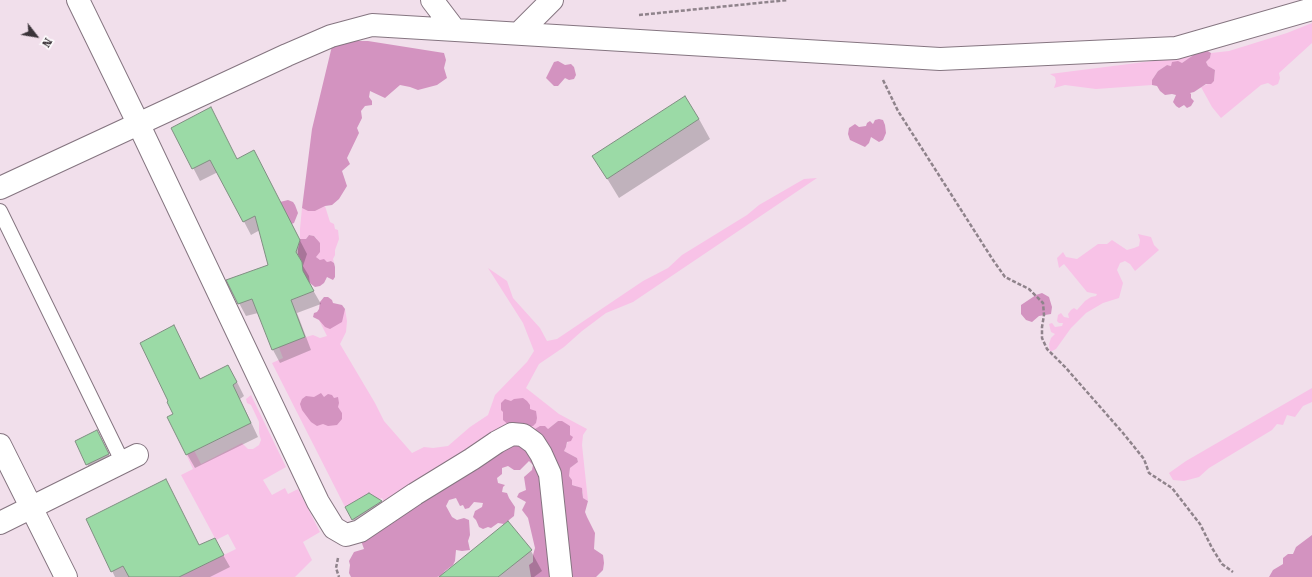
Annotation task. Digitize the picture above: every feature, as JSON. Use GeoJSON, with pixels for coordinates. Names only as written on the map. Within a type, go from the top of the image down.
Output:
{"type":"FeatureCollection","features":[{"type":"Feature","properties":{"kind":"street"},"geometry":{"type":"LineString","coordinates":[[78,0],[318,502],[334,528],[346,535],[360,531],[497,442],[512,434],[523,435],[534,443],[550,474],[561,577]]}},
{"type":"Feature","properties":{"kind":"street"},"geometry":{"type":"LineString","coordinates":[[432,0],[454,29]]}},
{"type":"Feature","properties":{"kind":"street"},"geometry":{"type":"LineString","coordinates":[[519,33],[552,0]]}},
{"type":"Feature","properties":{"kind":"street"},"geometry":{"type":"LineString","coordinates":[[0,188],[138,123],[331,36],[372,25],[940,58],[1176,48],[1312,9]]}},
{"type":"Feature","properties":{"kind":"street"},"geometry":{"type":"LineString","coordinates":[[0,445],[66,577]]}},
{"type":"Feature","properties":{"kind":"street"},"geometry":{"type":"LineString","coordinates":[[0,523],[130,459]]}},
{"type":"Feature","properties":{"kind":"lane"},"geometry":{"type":"LineString","coordinates":[[0,211],[130,459]]}},
{"type":"Feature","properties":{"kind":"path"},"geometry":{"type":"LineString","coordinates":[[636,16],[788,0]]}},
{"type":"Feature","properties":{"kind":"path"},"geometry":{"type":"LineString","coordinates":[[872,54],[898,111],[993,260],[1005,277],[1029,289],[1043,303],[1044,315],[1042,338],[1047,349],[1063,364],[1123,433],[1144,459],[1149,473],[1172,488],[1200,524],[1222,564],[1233,572]]}},
{"type":"Feature","properties":{"kind":"shaded area"},"geometry":{"type":"Polygon","coordinates":[[[1312,23],[1312,43],[1279,73],[1280,78],[1278,84],[1273,86],[1268,83],[1261,85],[1221,118],[1212,107],[1201,87],[1214,81],[1215,70],[1208,66],[1206,62],[1210,58],[1211,53],[1229,51],[1287,33],[1312,23]]]}},
{"type":"Feature","properties":{"kind":"shaded area"},"geometry":{"type":"Polygon","coordinates":[[[347,41],[368,41],[444,53],[446,60],[444,68],[447,78],[437,85],[418,90],[400,85],[385,98],[370,91],[369,97],[372,101],[372,105],[365,106],[361,111],[362,118],[357,128],[359,133],[347,158],[350,164],[342,171],[347,186],[339,199],[332,205],[325,206],[315,211],[308,211],[302,208],[312,129],[332,46],[347,41]]]}},
{"type":"Feature","properties":{"kind":"shaded area"},"geometry":{"type":"Polygon","coordinates":[[[1206,50],[1211,53],[1210,58],[1206,62],[1208,66],[1215,70],[1214,81],[1211,84],[1206,84],[1190,93],[1191,98],[1194,101],[1191,106],[1187,108],[1184,105],[1179,108],[1173,102],[1176,95],[1165,95],[1157,86],[1152,85],[1152,80],[1158,71],[1167,65],[1171,66],[1172,62],[1178,61],[1182,63],[1196,52],[1206,50]]]}},
{"type":"Feature","properties":{"kind":"shaded area"},"geometry":{"type":"Polygon","coordinates":[[[1192,56],[1182,63],[1171,66],[1167,65],[1158,71],[1152,80],[1152,85],[1096,89],[1065,85],[1054,88],[1056,82],[1055,77],[1050,74],[1192,56]]]}},
{"type":"Feature","properties":{"kind":"shaded area"},"geometry":{"type":"Polygon","coordinates":[[[558,61],[565,65],[571,64],[574,67],[576,75],[574,79],[569,80],[565,78],[558,86],[554,86],[546,78],[554,62],[558,61]]]}},
{"type":"Feature","properties":{"kind":"shaded area"},"geometry":{"type":"Polygon","coordinates":[[[875,120],[883,120],[885,125],[886,133],[883,140],[879,142],[871,137],[869,143],[865,147],[850,140],[848,134],[849,128],[855,124],[859,127],[866,126],[870,121],[873,124],[875,120]]]}},
{"type":"Feature","properties":{"kind":"shaded area"},"geometry":{"type":"Polygon","coordinates":[[[817,178],[633,302],[606,313],[564,347],[539,364],[526,388],[559,414],[587,429],[583,435],[582,445],[588,501],[583,498],[583,492],[576,486],[572,485],[572,480],[569,476],[570,468],[578,462],[577,458],[564,451],[570,435],[570,426],[558,421],[548,429],[535,430],[386,505],[382,498],[377,500],[371,494],[366,495],[345,507],[272,363],[283,358],[278,345],[313,335],[320,338],[327,336],[319,320],[342,317],[345,309],[347,321],[346,332],[340,344],[384,421],[412,453],[424,447],[433,448],[448,446],[470,427],[488,415],[495,395],[527,362],[534,351],[523,323],[488,268],[507,281],[513,298],[540,328],[547,341],[557,339],[643,281],[668,268],[682,255],[747,215],[759,205],[804,179],[817,178]]]}},
{"type":"Feature","properties":{"kind":"shaded area"},"geometry":{"type":"Polygon","coordinates":[[[288,200],[293,202],[298,213],[294,223],[289,225],[280,202],[288,200]]]}},
{"type":"Feature","properties":{"kind":"shaded area"},"geometry":{"type":"Polygon","coordinates":[[[325,206],[330,222],[334,224],[335,229],[338,230],[339,239],[333,259],[334,263],[331,261],[327,262],[320,260],[316,257],[317,239],[314,236],[309,235],[306,239],[300,239],[302,208],[308,211],[315,211],[325,206]]]}},
{"type":"Feature","properties":{"kind":"shaded area"},"geometry":{"type":"Polygon","coordinates":[[[1138,234],[1151,237],[1154,245],[1159,250],[1135,271],[1130,264],[1125,261],[1120,263],[1117,270],[1123,283],[1119,298],[1103,303],[1086,313],[1071,328],[1056,349],[1050,352],[1049,344],[1051,338],[1055,334],[1051,332],[1049,324],[1052,323],[1055,327],[1062,326],[1063,323],[1059,323],[1057,321],[1058,315],[1061,313],[1064,317],[1069,318],[1068,314],[1071,310],[1074,308],[1077,310],[1085,301],[1096,296],[1097,294],[1087,292],[1064,264],[1059,268],[1057,258],[1063,252],[1066,257],[1077,259],[1098,244],[1107,244],[1112,240],[1127,250],[1134,248],[1139,246],[1140,240],[1138,234]]]}},
{"type":"Feature","properties":{"kind":"shaded area"},"geometry":{"type":"Polygon","coordinates":[[[309,235],[314,236],[320,243],[320,252],[316,257],[320,260],[324,259],[327,262],[331,261],[334,263],[335,267],[335,277],[333,280],[327,277],[324,283],[315,287],[308,281],[303,281],[302,262],[298,255],[300,239],[306,239],[309,235]]]}},
{"type":"Feature","properties":{"kind":"shaded area"},"geometry":{"type":"Polygon","coordinates":[[[1042,293],[1049,297],[1052,307],[1051,314],[1039,316],[1032,322],[1026,320],[1021,314],[1021,305],[1036,295],[1042,293]]]}},
{"type":"Feature","properties":{"kind":"shaded area"},"geometry":{"type":"Polygon","coordinates":[[[324,297],[328,297],[333,303],[342,305],[345,309],[342,322],[330,329],[325,327],[319,320],[313,317],[314,313],[319,309],[320,302],[324,297]]]}},
{"type":"Feature","properties":{"kind":"shaded area"},"geometry":{"type":"Polygon","coordinates":[[[1312,388],[1312,402],[1303,406],[1295,417],[1287,415],[1283,425],[1277,424],[1272,430],[1209,468],[1199,477],[1184,481],[1173,480],[1169,473],[1186,461],[1312,388]]]}},
{"type":"Feature","properties":{"kind":"shaded area"},"geometry":{"type":"Polygon","coordinates":[[[321,393],[324,397],[328,394],[332,395],[334,398],[338,397],[338,407],[342,413],[342,419],[337,425],[328,426],[323,424],[317,426],[311,422],[302,410],[300,404],[302,399],[306,396],[314,397],[321,393]]]}},
{"type":"Feature","properties":{"kind":"shaded area"},"geometry":{"type":"Polygon","coordinates":[[[251,395],[286,467],[263,480],[272,495],[285,488],[288,494],[298,489],[320,532],[303,542],[312,560],[295,577],[179,577],[236,549],[228,534],[216,540],[181,475],[193,469],[186,454],[194,450],[201,464],[242,443],[248,449],[253,449],[259,445],[261,440],[259,433],[259,422],[251,405],[247,403],[246,399],[251,395]]]}},
{"type":"Feature","properties":{"kind":"shaded area"},"geometry":{"type":"Polygon","coordinates":[[[523,398],[530,405],[530,409],[536,411],[536,423],[533,426],[511,427],[503,420],[501,403],[505,399],[511,401],[514,399],[523,398]]]}},
{"type":"Feature","properties":{"kind":"shaded area"},"geometry":{"type":"Polygon","coordinates":[[[558,421],[562,421],[570,426],[570,435],[573,437],[571,441],[567,442],[564,451],[577,458],[578,462],[570,468],[569,476],[572,480],[572,485],[582,488],[583,498],[588,501],[585,512],[595,533],[594,549],[603,555],[603,570],[596,577],[531,577],[529,565],[533,562],[535,548],[528,518],[522,510],[526,502],[517,497],[519,493],[526,490],[524,477],[532,470],[533,465],[529,461],[520,470],[514,470],[508,466],[502,468],[502,474],[497,478],[498,483],[505,485],[502,492],[507,493],[515,507],[514,516],[504,524],[498,523],[491,528],[488,527],[483,529],[479,527],[473,517],[475,511],[482,507],[483,503],[474,502],[469,508],[465,509],[463,505],[460,506],[456,498],[449,500],[446,506],[452,517],[457,520],[464,518],[469,520],[470,535],[468,541],[470,550],[456,550],[453,565],[441,576],[351,577],[349,573],[349,561],[354,552],[364,549],[359,535],[540,426],[545,426],[548,429],[558,421]]]}},
{"type":"Feature","properties":{"kind":"shaded area"},"geometry":{"type":"Polygon","coordinates":[[[1312,535],[1312,577],[1269,577],[1273,570],[1283,564],[1283,558],[1288,554],[1293,554],[1296,547],[1312,535]]]}},
{"type":"Feature","properties":{"kind":"building"},"geometry":{"type":"Polygon","coordinates":[[[685,96],[699,119],[607,179],[592,156],[685,96]]]}},
{"type":"Feature","properties":{"kind":"building"},"geometry":{"type":"Polygon","coordinates":[[[211,107],[237,159],[254,150],[300,240],[296,252],[302,262],[303,271],[314,291],[291,300],[305,337],[272,350],[252,299],[238,304],[226,280],[268,265],[255,216],[243,222],[210,160],[192,169],[171,128],[211,107]]]}},
{"type":"Feature","properties":{"kind":"building"},"geometry":{"type":"Polygon","coordinates":[[[174,325],[200,379],[228,365],[237,382],[233,385],[251,423],[186,455],[167,417],[173,414],[167,402],[168,401],[140,343],[174,325]]]}},
{"type":"Feature","properties":{"kind":"building"},"geometry":{"type":"Polygon","coordinates":[[[97,430],[109,454],[86,465],[75,441],[97,430]]]}},
{"type":"Feature","properties":{"kind":"building"},"geometry":{"type":"Polygon","coordinates":[[[166,479],[199,545],[215,538],[224,555],[179,577],[129,577],[123,566],[111,572],[86,519],[166,479]]]}},
{"type":"Feature","properties":{"kind":"building"},"geometry":{"type":"Polygon","coordinates":[[[369,493],[382,501],[352,520],[345,507],[369,493]]]}},
{"type":"Feature","properties":{"kind":"building"},"geometry":{"type":"Polygon","coordinates":[[[508,521],[532,550],[498,577],[439,577],[508,521]]]}}]}
